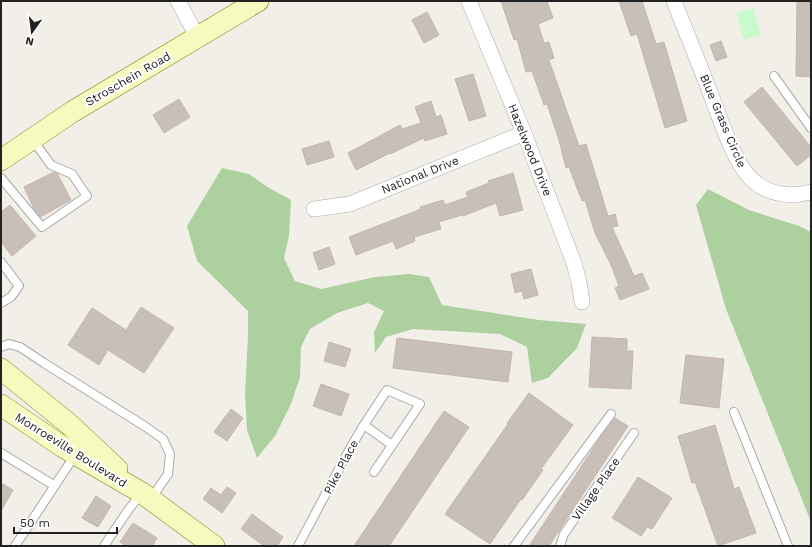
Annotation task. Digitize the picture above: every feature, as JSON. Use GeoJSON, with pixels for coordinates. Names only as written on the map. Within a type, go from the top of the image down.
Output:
{"type":"FeatureCollection","features":[{"type":"Feature","properties":{"kind":"main road","name":"Stroschein Road"},"geometry":{"type":"LineString","coordinates":[[1,160],[72,112],[258,1]]}},
{"type":"Feature","properties":{"kind":"main road","name":"Monroeville Boulevard"},"geometry":{"type":"LineString","coordinates":[[1,369],[70,424],[146,497]]}},
{"type":"Feature","properties":{"kind":"main road","name":"Monroeville Boulevard"},"geometry":{"type":"LineString","coordinates":[[1,405],[22,421],[75,455],[146,497],[209,544]]}},
{"type":"Feature","properties":{"kind":"street"},"geometry":{"type":"LineString","coordinates":[[178,1],[198,38]]}},
{"type":"Feature","properties":{"kind":"street","name":"Hazelwood Drive"},"geometry":{"type":"LineString","coordinates":[[469,1],[524,133],[574,263],[582,302]]}},
{"type":"Feature","properties":{"kind":"street","name":"Blue Grass Circle"},"geometry":{"type":"LineString","coordinates":[[674,1],[729,142],[740,165],[748,176],[766,190],[789,196],[811,192]]}},
{"type":"Feature","properties":{"kind":"street","name":"National Drive"},"geometry":{"type":"LineString","coordinates":[[314,209],[350,204],[524,133]]}},
{"type":"Feature","properties":{"kind":"lane"},"geometry":{"type":"LineString","coordinates":[[774,76],[811,128]]}},
{"type":"Feature","properties":{"kind":"lane"},"geometry":{"type":"LineString","coordinates":[[1,178],[42,227],[87,196],[72,174],[51,165],[32,139]]}},
{"type":"Feature","properties":{"kind":"lane"},"geometry":{"type":"LineString","coordinates":[[1,262],[19,286],[11,297],[1,303]]}},
{"type":"Feature","properties":{"kind":"lane"},"geometry":{"type":"LineString","coordinates":[[1,347],[10,344],[20,346],[163,439],[170,454],[168,474],[146,497],[129,509],[104,546]]}},
{"type":"Feature","properties":{"kind":"lane","name":"Pike Place"},"geometry":{"type":"LineString","coordinates":[[298,546],[364,424],[387,390],[420,404],[392,445]]}},
{"type":"Feature","properties":{"kind":"lane"},"geometry":{"type":"LineString","coordinates":[[734,412],[788,546]]}},
{"type":"Feature","properties":{"kind":"lane"},"geometry":{"type":"LineString","coordinates":[[514,546],[611,414]]}},
{"type":"Feature","properties":{"kind":"lane"},"geometry":{"type":"LineString","coordinates":[[364,424],[392,445],[374,472]]}},
{"type":"Feature","properties":{"kind":"lane","name":"Village Place"},"geometry":{"type":"LineString","coordinates":[[560,546],[564,534],[634,433]]}},
{"type":"Feature","properties":{"kind":"lane"},"geometry":{"type":"LineString","coordinates":[[1,453],[54,486]]}},
{"type":"Feature","properties":{"kind":"lane"},"geometry":{"type":"LineString","coordinates":[[15,546],[75,455]]}},
{"type":"Feature","properties":{"kind":"green space"},"geometry":{"type":"Polygon","coordinates":[[[753,8],[761,35],[744,40],[736,13],[753,8]]]}},
{"type":"Feature","properties":{"kind":"green space"},"geometry":{"type":"Polygon","coordinates":[[[222,168],[249,174],[269,188],[291,200],[289,236],[284,258],[295,281],[321,289],[375,277],[409,274],[429,277],[442,305],[539,320],[586,324],[577,348],[548,378],[532,383],[527,347],[500,334],[413,329],[386,337],[375,353],[374,332],[384,311],[368,303],[337,313],[310,329],[301,347],[300,377],[291,404],[275,436],[257,458],[247,430],[245,395],[248,311],[197,261],[187,226],[222,168]]]}},
{"type":"Feature","properties":{"kind":"green space"},"geometry":{"type":"Polygon","coordinates":[[[708,189],[749,210],[799,226],[811,232],[811,522],[726,309],[696,205],[708,189]]]}},
{"type":"Feature","properties":{"kind":"building"},"geometry":{"type":"Polygon","coordinates":[[[501,1],[547,1],[553,18],[538,24],[544,43],[549,42],[554,58],[549,60],[579,146],[586,144],[608,216],[615,214],[618,226],[612,227],[634,276],[642,273],[649,289],[620,300],[615,288],[619,286],[611,265],[595,233],[585,200],[582,201],[569,167],[566,168],[559,140],[547,104],[544,105],[532,71],[526,72],[517,39],[514,40],[501,1]]]}},
{"type":"Feature","properties":{"kind":"building"},"geometry":{"type":"Polygon","coordinates":[[[619,1],[642,1],[656,44],[664,42],[687,121],[665,128],[637,34],[631,36],[619,1]]]}},
{"type":"Feature","properties":{"kind":"building"},"geometry":{"type":"Polygon","coordinates":[[[797,1],[811,1],[811,77],[796,76],[797,1]]]}},
{"type":"Feature","properties":{"kind":"building"},"geometry":{"type":"Polygon","coordinates":[[[427,12],[439,35],[424,43],[412,20],[427,12]]]}},
{"type":"Feature","properties":{"kind":"building"},"geometry":{"type":"Polygon","coordinates":[[[721,41],[727,57],[716,61],[710,45],[721,41]]]}},
{"type":"Feature","properties":{"kind":"building"},"geometry":{"type":"Polygon","coordinates":[[[473,74],[486,116],[469,121],[455,79],[473,74]]]}},
{"type":"Feature","properties":{"kind":"building"},"geometry":{"type":"Polygon","coordinates":[[[762,87],[811,147],[811,155],[797,166],[744,102],[762,87]]]}},
{"type":"Feature","properties":{"kind":"building"},"geometry":{"type":"Polygon","coordinates":[[[179,99],[190,117],[164,133],[153,115],[179,99]]]}},
{"type":"Feature","properties":{"kind":"building"},"geometry":{"type":"Polygon","coordinates":[[[431,101],[436,117],[441,115],[447,134],[425,141],[424,138],[356,170],[348,153],[400,125],[402,129],[421,123],[415,107],[431,101]]]}},
{"type":"Feature","properties":{"kind":"building"},"geometry":{"type":"Polygon","coordinates":[[[329,141],[334,157],[307,165],[302,149],[329,141]]]}},
{"type":"Feature","properties":{"kind":"building"},"geometry":{"type":"Polygon","coordinates":[[[54,172],[57,173],[71,200],[40,217],[35,211],[24,187],[54,172]]]}},
{"type":"Feature","properties":{"kind":"building"},"geometry":{"type":"Polygon","coordinates":[[[513,173],[523,210],[500,216],[496,203],[463,216],[462,215],[439,222],[441,229],[414,237],[415,241],[396,249],[393,241],[356,255],[349,237],[421,209],[420,207],[443,200],[445,205],[468,197],[466,192],[489,183],[488,181],[513,173]]]}},
{"type":"Feature","properties":{"kind":"building"},"geometry":{"type":"Polygon","coordinates":[[[10,205],[36,236],[12,256],[1,242],[1,212],[10,205]]]}},
{"type":"Feature","properties":{"kind":"building"},"geometry":{"type":"Polygon","coordinates":[[[329,247],[335,264],[319,270],[313,253],[329,247]]]}},
{"type":"Feature","properties":{"kind":"building"},"geometry":{"type":"Polygon","coordinates":[[[531,269],[538,295],[524,299],[522,291],[515,293],[511,274],[531,269]]]}},
{"type":"Feature","properties":{"kind":"building"},"geometry":{"type":"Polygon","coordinates":[[[141,307],[174,328],[144,373],[108,350],[99,365],[68,345],[92,308],[126,330],[141,307]]]}},
{"type":"Feature","properties":{"kind":"building"},"geometry":{"type":"Polygon","coordinates":[[[592,337],[627,339],[627,351],[633,351],[631,389],[589,387],[592,337]]]}},
{"type":"Feature","properties":{"kind":"building"},"geometry":{"type":"Polygon","coordinates":[[[397,338],[512,352],[508,382],[393,368],[397,338]]]}},
{"type":"Feature","properties":{"kind":"building"},"geometry":{"type":"Polygon","coordinates":[[[329,342],[351,349],[345,367],[324,361],[329,342]]]}},
{"type":"Feature","properties":{"kind":"building"},"geometry":{"type":"Polygon","coordinates":[[[686,355],[724,359],[719,408],[680,403],[686,355]]]}},
{"type":"Feature","properties":{"kind":"building"},"geometry":{"type":"Polygon","coordinates":[[[321,384],[349,394],[341,416],[313,406],[321,384]]]}},
{"type":"Feature","properties":{"kind":"building"},"geometry":{"type":"Polygon","coordinates":[[[529,393],[573,425],[490,544],[445,514],[529,393]]]}},
{"type":"Feature","properties":{"kind":"building"},"geometry":{"type":"Polygon","coordinates":[[[231,409],[243,418],[227,441],[214,432],[231,409]]]}},
{"type":"Feature","properties":{"kind":"building"},"geometry":{"type":"Polygon","coordinates":[[[444,411],[469,427],[389,546],[354,546],[444,411]]]}},
{"type":"Feature","properties":{"kind":"building"},"geometry":{"type":"Polygon","coordinates":[[[615,418],[628,426],[549,546],[529,546],[600,438],[615,418]]]}},
{"type":"Feature","properties":{"kind":"building"},"geometry":{"type":"Polygon","coordinates":[[[715,425],[734,489],[739,487],[756,533],[718,546],[695,482],[692,483],[678,436],[715,425]]]}},
{"type":"Feature","properties":{"kind":"building"},"geometry":{"type":"Polygon","coordinates":[[[638,477],[672,498],[652,529],[647,527],[641,536],[612,518],[638,477]]]}},
{"type":"Feature","properties":{"kind":"building"},"geometry":{"type":"Polygon","coordinates":[[[1,483],[13,490],[1,511],[1,483]]]}},
{"type":"Feature","properties":{"kind":"building"},"geometry":{"type":"Polygon","coordinates":[[[227,487],[236,493],[222,513],[203,499],[211,488],[221,495],[227,487]]]}},
{"type":"Feature","properties":{"kind":"building"},"geometry":{"type":"Polygon","coordinates":[[[96,496],[111,506],[98,527],[82,518],[96,496]]]}},
{"type":"Feature","properties":{"kind":"building"},"geometry":{"type":"Polygon","coordinates":[[[252,514],[283,537],[277,546],[264,546],[241,529],[252,514]]]}},
{"type":"Feature","properties":{"kind":"building"},"geometry":{"type":"Polygon","coordinates":[[[133,523],[157,538],[152,546],[126,546],[120,542],[133,523]]]}}]}
